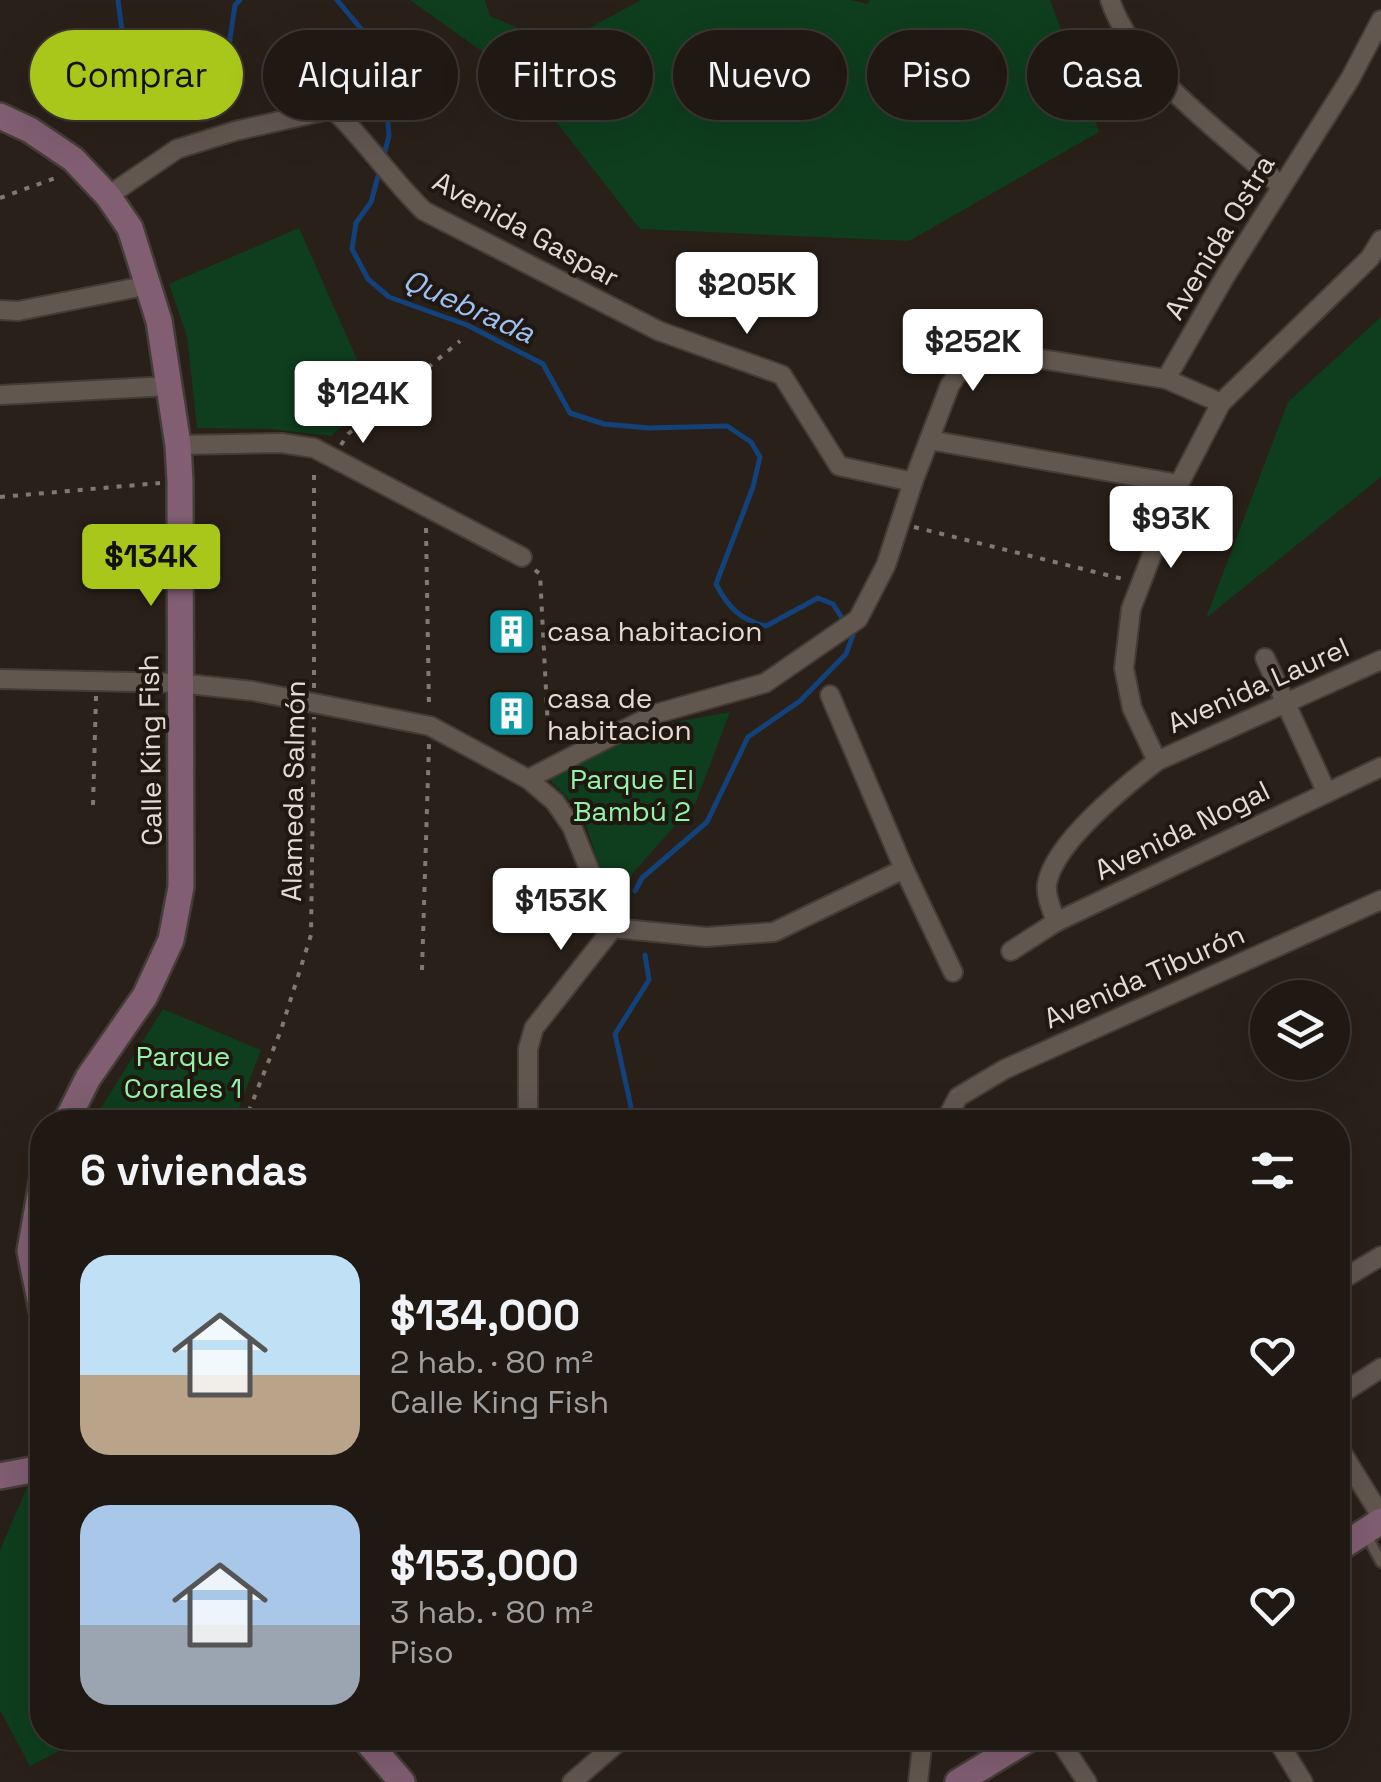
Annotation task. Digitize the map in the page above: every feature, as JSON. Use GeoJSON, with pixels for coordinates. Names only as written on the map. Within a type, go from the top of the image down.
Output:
{"type":"FeatureCollection","features":[{"type":"Feature","properties":{"kind":"street"},"geometry":{"type":"LineString","coordinates":[[1110,0],[1119,26],[1135,51],[1282,186]]}},
{"type":"Feature","properties":{"kind":"street","name":"Avenida Ostra"},"geometry":{"type":"LineString","coordinates":[[1166,379],[1350,78],[1381,20]]}},
{"type":"Feature","properties":{"kind":"street","name":"Avenida Gaspar"},"geometry":{"type":"LineString","coordinates":[[108,196],[177,149],[332,110],[358,133],[400,188],[424,210],[659,331],[782,375],[840,466],[912,482]]}},
{"type":"Feature","properties":{"kind":"street","name":"Calle King Fish"},"geometry":{"type":"LineString","coordinates":[[0,116],[30,130],[82,168],[130,228],[149,285],[178,446],[181,887],[171,940],[145,996],[88,1078],[72,1110]]}},
{"type":"Feature","properties":{"kind":"street"},"geometry":{"type":"LineString","coordinates":[[1157,760],[1132,708],[1124,668],[1132,609],[1179,484],[1221,403],[1370,258],[1381,240]]}},
{"type":"Feature","properties":{"kind":"street"},"geometry":{"type":"LineString","coordinates":[[0,310],[18,311],[149,285]]}},
{"type":"Feature","properties":{"kind":"street"},"geometry":{"type":"LineString","coordinates":[[528,779],[654,714],[765,683],[858,619],[886,565],[912,482],[950,385],[972,354],[991,352],[1166,379],[1221,403]]}},
{"type":"Feature","properties":{"kind":"street"},"geometry":{"type":"LineString","coordinates":[[0,395],[170,386]]}},
{"type":"Feature","properties":{"kind":"street"},"geometry":{"type":"LineString","coordinates":[[928,440],[1179,484]]}},
{"type":"Feature","properties":{"kind":"street"},"geometry":{"type":"LineString","coordinates":[[178,446],[281,443],[314,448],[522,557]]}},
{"type":"Feature","properties":{"kind":"street"},"geometry":{"type":"LineString","coordinates":[[1265,658],[1326,791]]}},
{"type":"Feature","properties":{"kind":"street","name":"Avenida Laurel"},"geometry":{"type":"LineString","coordinates":[[1056,922],[1045,888],[1061,852],[1132,780],[1157,760],[1381,660]]}},
{"type":"Feature","properties":{"kind":"street"},"geometry":{"type":"LineString","coordinates":[[0,679],[178,683],[253,690],[430,726],[528,779],[556,802],[572,826],[613,928]]}},
{"type":"Feature","properties":{"kind":"street"},"geometry":{"type":"LineString","coordinates":[[830,694],[904,869],[953,972]]}},
{"type":"Feature","properties":{"kind":"street","name":"Avenida Nogal"},"geometry":{"type":"LineString","coordinates":[[1011,951],[1056,922],[1381,767]]}},
{"type":"Feature","properties":{"kind":"street"},"geometry":{"type":"LineString","coordinates":[[613,928],[706,937],[774,932],[904,869]]}},
{"type":"Feature","properties":{"kind":"street","name":"Avenida Tiburón"},"geometry":{"type":"LineString","coordinates":[[951,1110],[958,1097],[1004,1069],[1381,900]]}},
{"type":"Feature","properties":{"kind":"street"},"geometry":{"type":"LineString","coordinates":[[528,1110],[528,1049],[534,1028],[613,928]]}},
{"type":"Feature","properties":{"kind":"street"},"geometry":{"type":"LineString","coordinates":[[1350,1275],[1381,1256]]}},
{"type":"Feature","properties":{"kind":"street"},"geometry":{"type":"LineString","coordinates":[[1350,1388],[1381,1368]]}},
{"type":"Feature","properties":{"kind":"street"},"geometry":{"type":"LineString","coordinates":[[0,1476],[30,1470]]}},
{"type":"Feature","properties":{"kind":"street"},"geometry":{"type":"LineString","coordinates":[[1350,1471],[1375,1523],[1350,1540]]}},
{"type":"Feature","properties":{"kind":"street"},"geometry":{"type":"LineString","coordinates":[[374,1750],[402,1782]]}},
{"type":"Feature","properties":{"kind":"street"},"geometry":{"type":"LineString","coordinates":[[572,1782],[609,1750]]}},
{"type":"Feature","properties":{"kind":"street"},"geometry":{"type":"LineString","coordinates":[[918,1782],[922,1750]]}},
{"type":"Feature","properties":{"kind":"street"},"geometry":{"type":"LineString","coordinates":[[958,1782],[1010,1750]]}},
{"type":"Feature","properties":{"kind":"street"},"geometry":{"type":"LineString","coordinates":[[1066,1750],[1087,1782]]}},
{"type":"Feature","properties":{"kind":"street"},"geometry":{"type":"LineString","coordinates":[[1283,1750],[1303,1782]]}},
{"type":"Feature","properties":{"kind":"lane"},"geometry":{"type":"LineString","coordinates":[[1375,1523],[1381,1562]]}},
{"type":"Feature","properties":{"kind":"path"},"geometry":{"type":"LineString","coordinates":[[0,198],[82,168]]}},
{"type":"Feature","properties":{"kind":"path"},"geometry":{"type":"LineString","coordinates":[[333,457],[348,434],[460,340]]}},
{"type":"Feature","properties":{"kind":"path","name":"Alameda Salmón"},"geometry":{"type":"LineString","coordinates":[[249,1110],[281,1030],[311,935],[314,448]]}},
{"type":"Feature","properties":{"kind":"path"},"geometry":{"type":"LineString","coordinates":[[0,497],[180,481]]}},
{"type":"Feature","properties":{"kind":"path"},"geometry":{"type":"LineString","coordinates":[[899,524],[1141,584]]}},
{"type":"Feature","properties":{"kind":"path"},"geometry":{"type":"LineString","coordinates":[[522,557],[540,574],[550,768]]}},
{"type":"Feature","properties":{"kind":"path"},"geometry":{"type":"LineString","coordinates":[[93,804],[96,681]]}},
{"type":"Feature","properties":{"kind":"green space"},"geometry":{"type":"Polygon","coordinates":[[[410,0],[485,0],[490,16],[523,30],[478,30],[478,48],[458,34],[458,30],[452,30],[410,0]]]}},
{"type":"Feature","properties":{"kind":"green space"},"geometry":{"type":"Polygon","coordinates":[[[641,0],[851,0],[867,4],[870,0],[1050,0],[1061,30],[1027,30],[1027,120],[1095,120],[1099,132],[909,241],[640,229],[555,120],[653,120],[653,30],[586,30],[641,0]]]}},
{"type":"Feature","properties":{"kind":"green space"},"geometry":{"type":"Polygon","coordinates":[[[299,228],[374,398],[331,436],[271,429],[197,428],[187,336],[169,284],[299,228]]]}},
{"type":"Feature","properties":{"kind":"green space"},"geometry":{"type":"Polygon","coordinates":[[[1381,317],[1381,477],[1206,618],[1288,402],[1381,317]]]}},
{"type":"Feature","properties":{"kind":"green space","name":"Parque El Bambú 2"},"geometry":{"type":"Polygon","coordinates":[[[730,712],[696,802],[632,874],[627,894],[610,899],[582,813],[548,778],[654,726],[730,712]]]}},
{"type":"Feature","properties":{"kind":"green space","name":"Parque Corales 1"},"geometry":{"type":"Polygon","coordinates":[[[163,1009],[261,1050],[238,1110],[100,1110],[163,1009]]]}},
{"type":"Feature","properties":{"kind":"green space"},"geometry":{"type":"Polygon","coordinates":[[[29,1483],[30,1750],[61,1750],[30,1766],[0,1710],[0,1550],[29,1483]]]}},
{"type":"Feature","properties":{"kind":"waterway","name":"Quebrada"},"geometry":{"type":"LineString","coordinates":[[118,0],[127,52],[140,79],[150,90],[183,105],[214,87],[226,65],[235,5],[240,0]]}},
{"type":"Feature","properties":{"kind":"waterway","name":"Quebrada"},"geometry":{"type":"LineString","coordinates":[[337,0],[383,55],[389,136],[383,158]]}},
{"type":"Feature","properties":{"kind":"waterway","name":"Quebrada"},"geometry":{"type":"LineString","coordinates":[[380,169],[371,202],[356,223],[352,249],[368,279],[389,297],[467,325],[543,364],[570,413],[604,424],[649,428],[727,426],[751,442],[760,457],[753,487],[716,584],[736,611],[766,626],[818,598],[833,604],[853,635],[846,654],[800,701],[748,737],[707,822],[642,878],[635,891]]}},
{"type":"Feature","properties":{"kind":"waterway","name":"Quebrada"},"geometry":{"type":"LineString","coordinates":[[631,1110],[615,1034],[649,980],[645,955]]}},
{"type":"Feature","properties":{"kind":"place","name":"casa habitacion"},"geometry":{"type":"Point","coordinates":[512,631]}},
{"type":"Feature","properties":{"kind":"place","name":"casa de habitacion"},"geometry":{"type":"Point","coordinates":[512,714]}}]}
